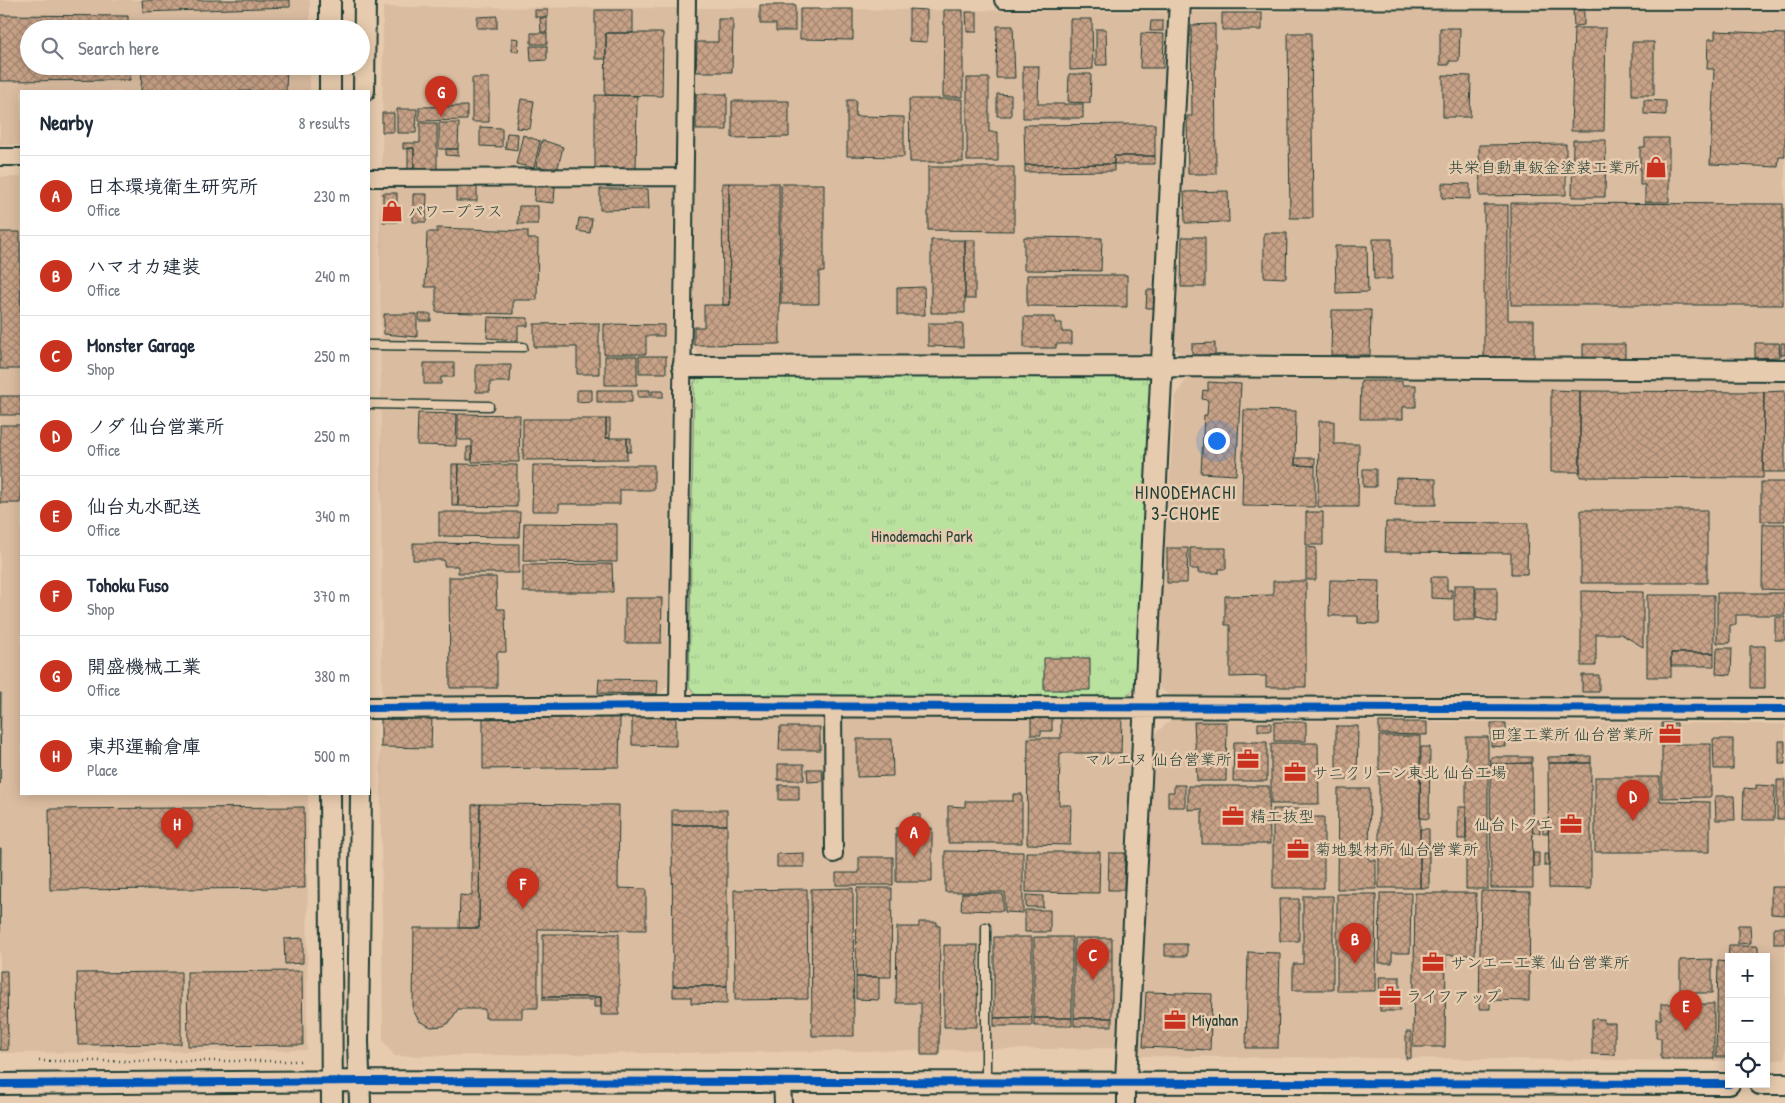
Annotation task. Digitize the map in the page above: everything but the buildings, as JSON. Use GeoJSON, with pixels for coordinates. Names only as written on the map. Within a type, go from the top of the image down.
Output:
{"type":"FeatureCollection","features":[{"type":"Feature","properties":{"kind":"street"},"geometry":{"type":"LineString","coordinates":[[330,0],[330,20]]}},
{"type":"Feature","properties":{"kind":"street"},"geometry":{"type":"LineString","coordinates":[[365,0],[365,20]]}},
{"type":"Feature","properties":{"kind":"street"},"geometry":{"type":"LineString","coordinates":[[678,706],[687,0]]}},
{"type":"Feature","properties":{"kind":"street"},"geometry":{"type":"LineString","coordinates":[[1003,0],[1785,2]]}},
{"type":"Feature","properties":{"kind":"street"},"geometry":{"type":"LineString","coordinates":[[1126,1103],[1180,1]]}},
{"type":"Feature","properties":{"kind":"street"},"geometry":{"type":"LineString","coordinates":[[330,75],[330,90]]}},
{"type":"Feature","properties":{"kind":"street"},"geometry":{"type":"LineString","coordinates":[[364,75],[364,90]]}},
{"type":"Feature","properties":{"kind":"street"},"geometry":{"type":"LineString","coordinates":[[0,157],[20,157]]}},
{"type":"Feature","properties":{"kind":"street"},"geometry":{"type":"LineString","coordinates":[[370,178],[684,177]]}},
{"type":"Feature","properties":{"kind":"street"},"geometry":{"type":"LineString","coordinates":[[683,367],[1163,366],[1785,370]]}},
{"type":"Feature","properties":{"kind":"street"},"geometry":{"type":"LineString","coordinates":[[833,706],[834,854]]}},
{"type":"Feature","properties":{"kind":"street"},"geometry":{"type":"LineString","coordinates":[[370,708],[833,706],[1785,709]]}},
{"type":"Feature","properties":{"kind":"street"},"geometry":{"type":"LineString","coordinates":[[330,795],[330,1081],[332,1103]]}},
{"type":"Feature","properties":{"kind":"street"},"geometry":{"type":"LineString","coordinates":[[360,1103],[358,1041],[361,795]]}},
{"type":"Feature","properties":{"kind":"street"},"geometry":{"type":"LineString","coordinates":[[0,1084],[330,1081],[1126,1081],[1725,1084]]}},
{"type":"Feature","properties":{"kind":"street"},"geometry":{"type":"LineString","coordinates":[[782,1081],[783,1103]]}},
{"type":"Feature","properties":{"kind":"street"},"geometry":{"type":"LineString","coordinates":[[1770,1084],[1785,1084]]}},
{"type":"Feature","properties":{"kind":"lane"},"geometry":{"type":"LineString","coordinates":[[370,345],[523,347]]}},
{"type":"Feature","properties":{"kind":"lane"},"geometry":{"type":"LineString","coordinates":[[370,404],[488,406]]}},
{"type":"Feature","properties":{"kind":"lane"},"geometry":{"type":"LineString","coordinates":[[986,926],[986,1081]]}},
{"type":"Feature","properties":{"kind":"path"},"geometry":{"type":"LineString","coordinates":[[39,1061],[304,1061]]}},
{"type":"Feature","properties":{"kind":"shaded area"},"geometry":{"type":"Polygon","coordinates":[[[0,0],[310,0],[310,20],[20,20],[20,75],[310,75],[310,90],[20,90],[20,145],[0,145],[0,0]]]}},
{"type":"Feature","properties":{"kind":"shaded area"},"geometry":{"type":"Polygon","coordinates":[[[383,7],[678,8],[676,172],[382,173],[383,7]]]}},
{"type":"Feature","properties":{"kind":"shaded area"},"geometry":{"type":"Polygon","coordinates":[[[697,8],[1170,12],[1157,345],[1146,359],[703,359],[691,345],[697,8]]]}},
{"type":"Feature","properties":{"kind":"shaded area"},"geometry":{"type":"Polygon","coordinates":[[[1785,10],[1785,361],[1185,360],[1175,348],[1192,12],[1785,10]]]}},
{"type":"Feature","properties":{"kind":"shaded area"},"geometry":{"type":"Polygon","coordinates":[[[0,177],[20,177],[20,795],[308,795],[307,1050],[0,1053],[0,177]]]}},
{"type":"Feature","properties":{"kind":"shaded area"},"geometry":{"type":"Polygon","coordinates":[[[380,183],[674,185],[667,686],[655,699],[382,700],[380,183]]]}},
{"type":"Feature","properties":{"kind":"shaded area"},"geometry":{"type":"Polygon","coordinates":[[[1189,375],[1785,380],[1785,701],[1170,695],[1156,686],[1175,397],[1189,375]]]}},
{"type":"Feature","properties":{"kind":"shaded area"},"geometry":{"type":"Polygon","coordinates":[[[380,713],[1119,713],[1136,725],[1120,1048],[395,1056],[383,1041],[380,713]]]}},
{"type":"Feature","properties":{"kind":"shaded area"},"geometry":{"type":"Polygon","coordinates":[[[1171,720],[1785,724],[1785,1059],[1770,1061],[1770,953],[1725,953],[1725,1061],[1136,1056],[1156,733],[1171,720]]]}},
{"type":"Feature","properties":{"kind":"green space","name":"Hinodemachi Park"},"geometry":{"type":"Polygon","coordinates":[[[1144,373],[1154,381],[1135,688],[1124,698],[698,698],[689,686],[694,382],[701,374],[1144,373]]]}},
{"type":"Feature","properties":{"kind":"cycle path"},"geometry":{"type":"LineString","coordinates":[[370,708],[678,706],[1785,709]]}},
{"type":"Feature","properties":{"kind":"cycle path"},"geometry":{"type":"LineString","coordinates":[[0,1084],[360,1081],[1725,1084]]}},
{"type":"Feature","properties":{"kind":"place","name":"開盛機械工業"},"geometry":{"type":"Point","coordinates":[441,117]}},
{"type":"Feature","properties":{"kind":"place","name":"共栄自動車鈑金塗装工業所"},"geometry":{"type":"Point","coordinates":[1656,167]}},
{"type":"Feature","properties":{"kind":"place","name":"パワープラス"},"geometry":{"type":"Point","coordinates":[392,211]}},
{"type":"Feature","properties":{"kind":"place","name":"田窪工業所 仙台営業所"},"geometry":{"type":"Point","coordinates":[1670,734]}},
{"type":"Feature","properties":{"kind":"place","name":"マルエヌ 仙台営業所"},"geometry":{"type":"Point","coordinates":[1248,759]}},
{"type":"Feature","properties":{"kind":"place","name":"サニクリーン東北 仙台工場"},"geometry":{"type":"Point","coordinates":[1295,772]}},
{"type":"Feature","properties":{"kind":"place","name":"精工抜型"},"geometry":{"type":"Point","coordinates":[1233,816]}},
{"type":"Feature","properties":{"kind":"place","name":"ノダ 仙台営業所"},"geometry":{"type":"Point","coordinates":[1633,821]}},
{"type":"Feature","properties":{"kind":"place","name":"仙台トクエ"},"geometry":{"type":"Point","coordinates":[1571,824]}},
{"type":"Feature","properties":{"kind":"place","name":"東邦運輸倉庫"},"geometry":{"type":"Point","coordinates":[177,849]}},
{"type":"Feature","properties":{"kind":"place","name":"菊地製材所 仙台営業所"},"geometry":{"type":"Point","coordinates":[1298,849]}},
{"type":"Feature","properties":{"kind":"place","name":"日本環境衛生研究所"},"geometry":{"type":"Point","coordinates":[914,857]}},
{"type":"Feature","properties":{"kind":"place","name":"Tohoku Fuso"},"geometry":{"type":"Point","coordinates":[523,909]}},
{"type":"Feature","properties":{"kind":"place","name":"サンエー工業 仙台営業所"},"geometry":{"type":"Point","coordinates":[1433,962]}},
{"type":"Feature","properties":{"kind":"place","name":"ハマオカ建装"},"geometry":{"type":"Point","coordinates":[1355,964]}},
{"type":"Feature","properties":{"kind":"place","name":"Monster Garage"},"geometry":{"type":"Point","coordinates":[1093,980]}},
{"type":"Feature","properties":{"kind":"place","name":"ライフアップ"},"geometry":{"type":"Point","coordinates":[1390,996]}},
{"type":"Feature","properties":{"kind":"place","name":"Miyahan"},"geometry":{"type":"Point","coordinates":[1175,1020]}},
{"type":"Feature","properties":{"kind":"place","name":"仙台丸水配送"},"geometry":{"type":"Point","coordinates":[1686,1031]}},
{"type":"Feature","properties":{"kind":"district","name":"HINODEMACHI 3-CHOME"},"geometry":{"type":"Point","coordinates":[1186,502]}}]}
